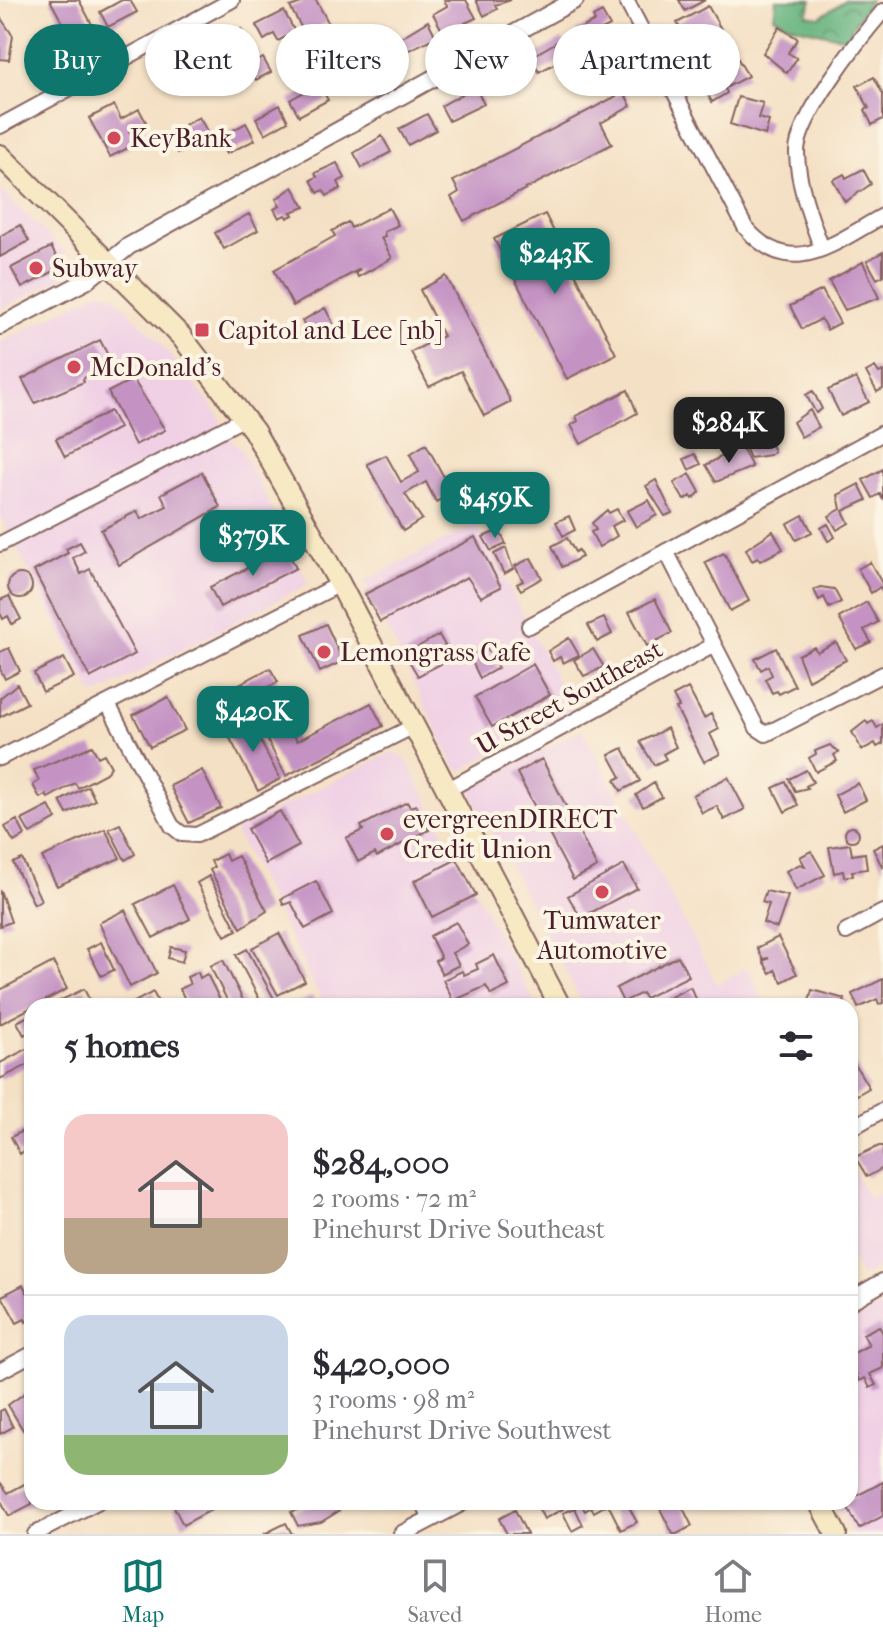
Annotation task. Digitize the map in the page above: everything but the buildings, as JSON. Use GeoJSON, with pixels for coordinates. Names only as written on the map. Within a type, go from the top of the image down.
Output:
{"type":"FeatureCollection","features":[{"type":"Feature","properties":{"kind":"main road"},"geometry":{"type":"LineString","coordinates":[[0,155],[181,336],[249,424],[340,584],[556,998]]}},
{"type":"Feature","properties":{"kind":"main road"},"geometry":{"type":"LineString","coordinates":[[823,1510],[836,1534]]}},
{"type":"Feature","properties":{"kind":"street"},"geometry":{"type":"LineString","coordinates":[[0,126],[232,0]]}},
{"type":"Feature","properties":{"kind":"street"},"geometry":{"type":"LineString","coordinates":[[0,326],[86,281],[129,246],[575,0]]}},
{"type":"Feature","properties":{"kind":"street"},"geometry":{"type":"LineString","coordinates":[[626,0],[745,227],[761,246],[784,256],[822,249],[883,216]]}},
{"type":"Feature","properties":{"kind":"street"},"geometry":{"type":"LineString","coordinates":[[822,249],[800,174],[799,134],[823,92],[883,11]]}},
{"type":"Feature","properties":{"kind":"street"},"geometry":{"type":"LineString","coordinates":[[0,544],[249,424]]}},
{"type":"Feature","properties":{"kind":"street"},"geometry":{"type":"LineString","coordinates":[[529,626],[883,433]]}},
{"type":"Feature","properties":{"kind":"street"},"geometry":{"type":"LineString","coordinates":[[666,551],[757,728],[766,734],[883,674]]}},
{"type":"Feature","properties":{"kind":"street"},"geometry":{"type":"LineString","coordinates":[[0,758],[340,584]]}},
{"type":"Feature","properties":{"kind":"street","name":"U Street Southeast"},"geometry":{"type":"LineString","coordinates":[[447,790],[714,645]]}},
{"type":"Feature","properties":{"kind":"street"},"geometry":{"type":"LineString","coordinates":[[108,704],[172,826],[182,834],[197,835],[209,831],[414,726]]}},
{"type":"Feature","properties":{"kind":"street"},"geometry":{"type":"LineString","coordinates":[[846,932],[883,912]]}},
{"type":"Feature","properties":{"kind":"street"},"geometry":{"type":"LineString","coordinates":[[858,1124],[883,1110]]}},
{"type":"Feature","properties":{"kind":"street"},"geometry":{"type":"LineString","coordinates":[[858,1296],[883,1282]]}},
{"type":"Feature","properties":{"kind":"street"},"geometry":{"type":"LineString","coordinates":[[0,1371],[24,1358]]}},
{"type":"Feature","properties":{"kind":"street"},"geometry":{"type":"LineString","coordinates":[[35,1534],[82,1510]]}},
{"type":"Feature","properties":{"kind":"street"},"geometry":{"type":"LineString","coordinates":[[427,1510],[431,1518]]}},
{"type":"Feature","properties":{"kind":"street"},"geometry":{"type":"LineString","coordinates":[[402,1534],[447,1510]]}},
{"type":"Feature","properties":{"kind":"shaded area"},"geometry":{"type":"Polygon","coordinates":[[[0,189],[73,260],[76,268],[0,310],[0,189]]]}},
{"type":"Feature","properties":{"kind":"shaded area"},"geometry":{"type":"Polygon","coordinates":[[[100,291],[111,293],[157,339],[212,406],[232,441],[241,448],[307,580],[306,585],[94,696],[0,516],[0,343],[100,291]]]}},
{"type":"Feature","properties":{"kind":"shaded area"},"geometry":{"type":"Polygon","coordinates":[[[476,524],[573,711],[462,770],[455,767],[364,581],[476,524]]]}},
{"type":"Feature","properties":{"kind":"shaded area"},"geometry":{"type":"Polygon","coordinates":[[[582,729],[717,984],[747,968],[763,998],[580,998],[469,789],[582,729]]]}},
{"type":"Feature","properties":{"kind":"shaded area"},"geometry":{"type":"Polygon","coordinates":[[[392,752],[405,758],[532,998],[321,998],[235,831],[392,752]]]}},
{"type":"Feature","properties":{"kind":"shaded area"},"geometry":{"type":"Polygon","coordinates":[[[858,1178],[869,1199],[883,1192],[883,1265],[861,1277],[858,1272],[858,1178]]]}},
{"type":"Feature","properties":{"kind":"shaded area"},"geometry":{"type":"Polygon","coordinates":[[[883,1305],[883,1534],[852,1534],[840,1510],[858,1510],[858,1318],[883,1305]]]}},
{"type":"Feature","properties":{"kind":"green space"},"geometry":{"type":"Polygon","coordinates":[[[776,0],[812,0],[807,15],[820,17],[845,0],[870,0],[851,29],[852,40],[792,26],[774,17],[776,0]]]}},
{"type":"Feature","properties":{"kind":"place","name":"KeyBank"},"geometry":{"type":"Point","coordinates":[114,138]}},
{"type":"Feature","properties":{"kind":"place","name":"Subway"},"geometry":{"type":"Point","coordinates":[36,268]}},
{"type":"Feature","properties":{"kind":"place","name":"Capitol and Lee [nb]"},"geometry":{"type":"Point","coordinates":[202,330]}},
{"type":"Feature","properties":{"kind":"place","name":"McDonald's"},"geometry":{"type":"Point","coordinates":[74,367]}},
{"type":"Feature","properties":{"kind":"place","name":"Lemongrass Cafe"},"geometry":{"type":"Point","coordinates":[324,652]}},
{"type":"Feature","properties":{"kind":"place","name":"evergreenDIRECT Credit Union"},"geometry":{"type":"Point","coordinates":[387,834]}},
{"type":"Feature","properties":{"kind":"place","name":"Tumwater Automotive"},"geometry":{"type":"Point","coordinates":[602,892]}}]}
